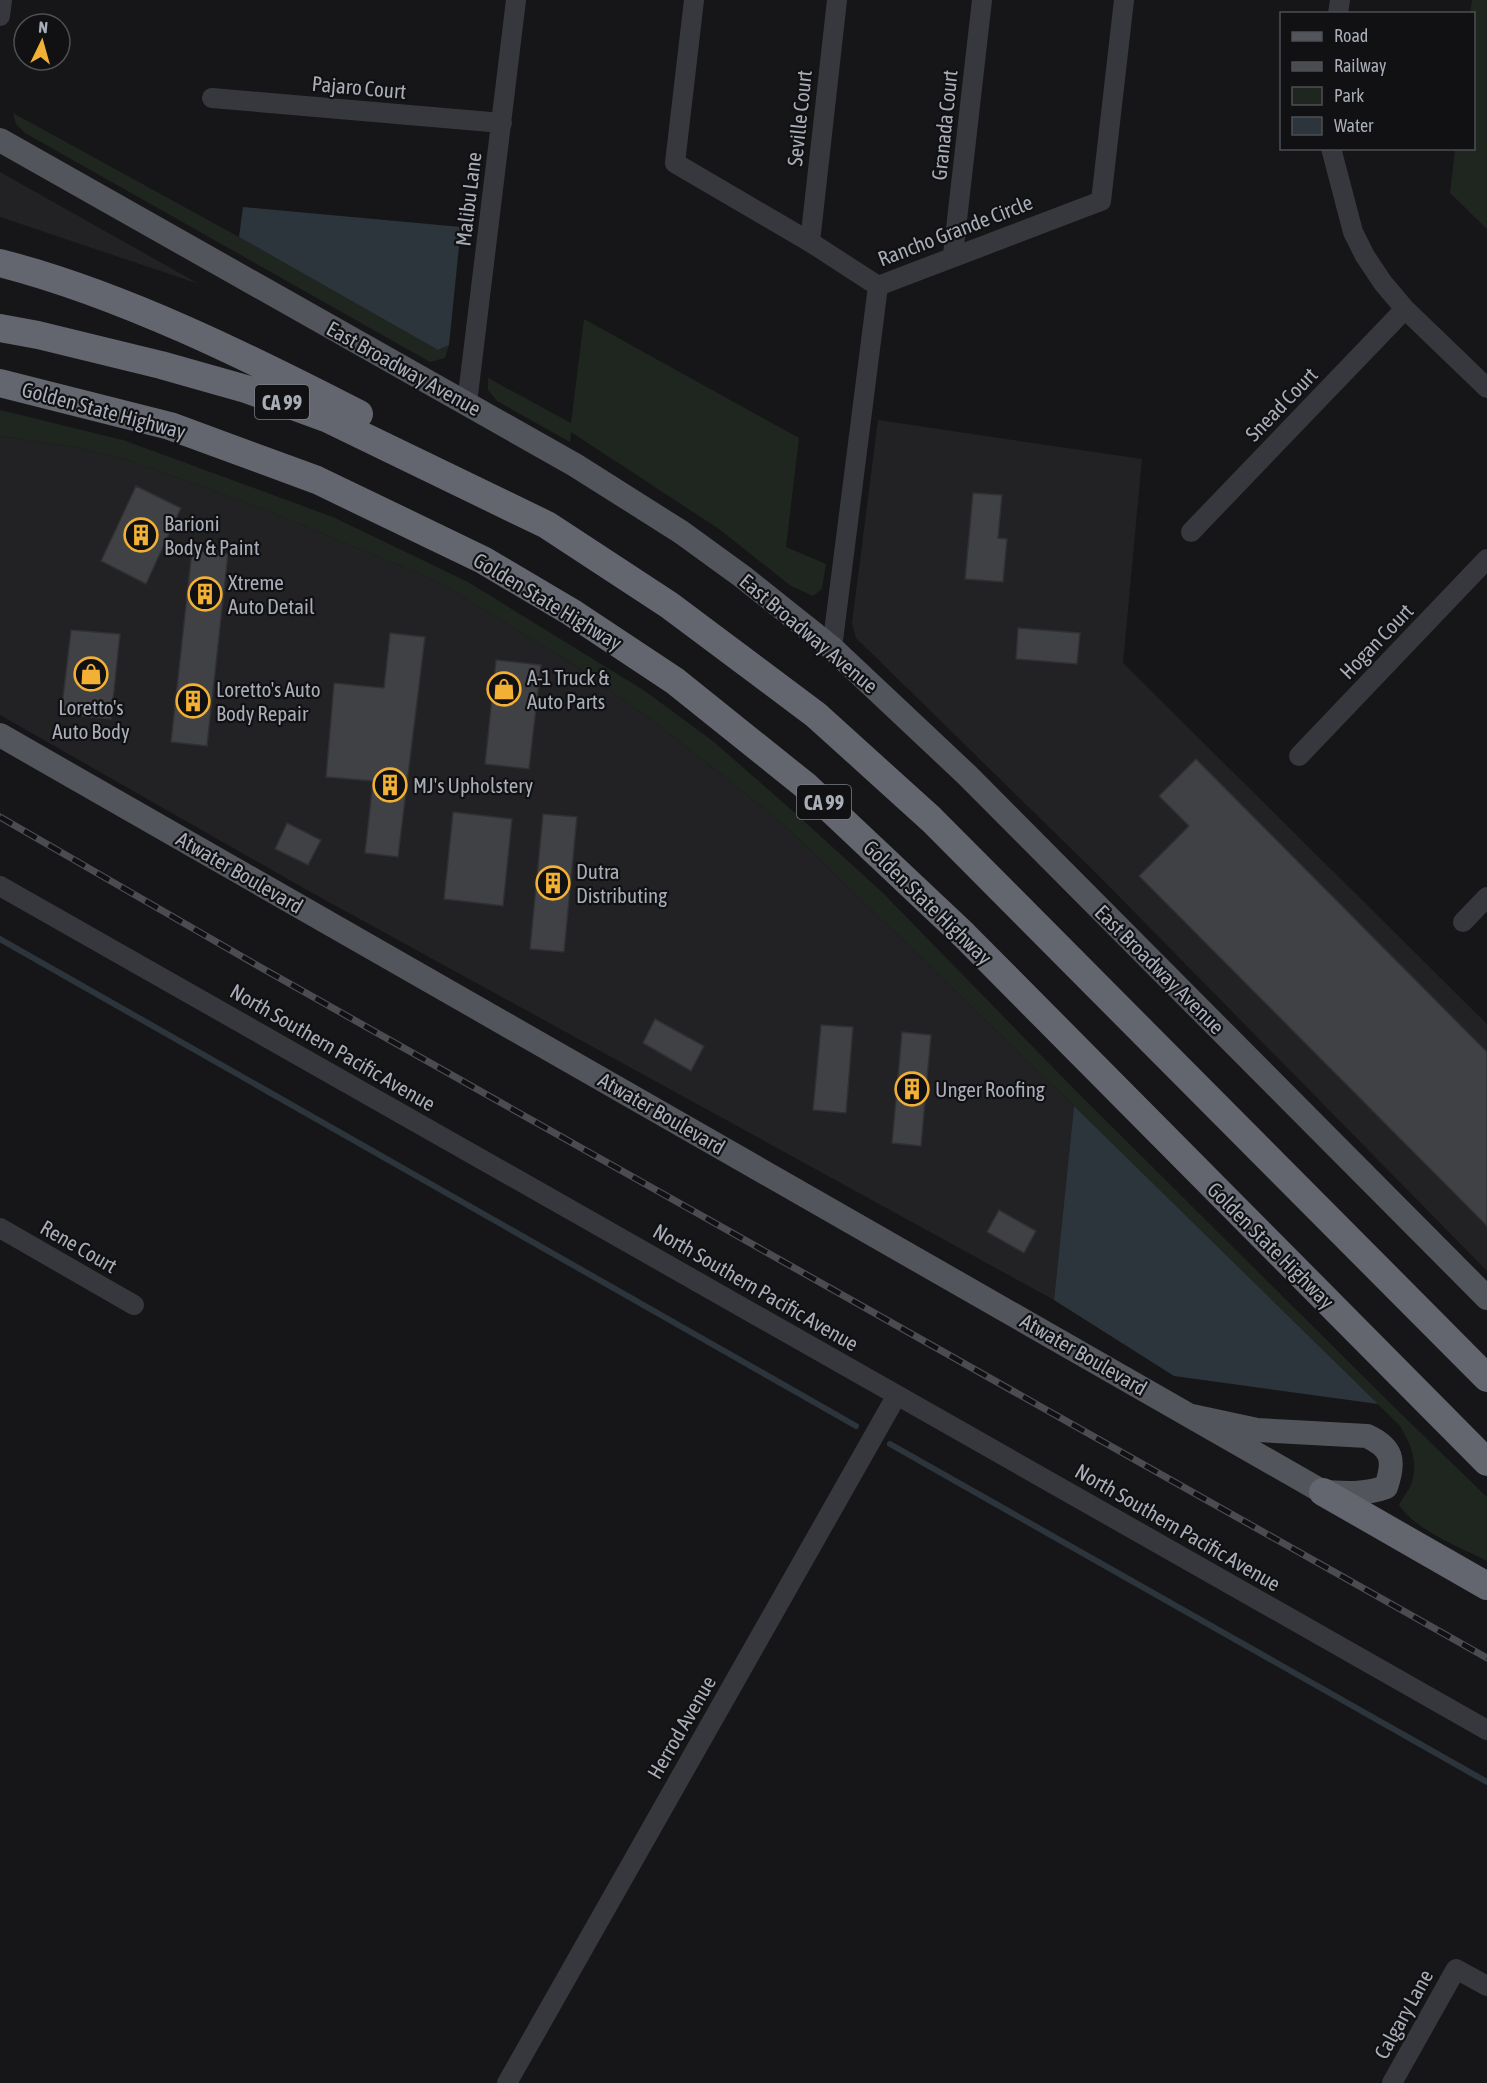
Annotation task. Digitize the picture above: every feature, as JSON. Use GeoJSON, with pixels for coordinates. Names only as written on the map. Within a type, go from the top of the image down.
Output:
{"type":"FeatureCollection","features":[{"type":"Feature","properties":{"kind":"highway"},"geometry":{"type":"LineString","coordinates":[[0,263],[31,271],[108,299],[170,324],[298,382],[379,424],[547,525]]}},
{"type":"Feature","properties":{"kind":"highway","name":"CA 99"},"geometry":{"type":"LineString","coordinates":[[0,328],[161,365],[246,389],[326,418],[547,525],[669,605],[825,723],[931,819],[1487,1378]]}},
{"type":"Feature","properties":{"kind":"highway","name":"Golden State Highway"},"geometry":{"type":"LineString","coordinates":[[0,383],[170,426],[317,480],[483,560],[571,612],[675,681],[806,786],[964,935],[1487,1462]]}},
{"type":"Feature","properties":{"kind":"highway"},"geometry":{"type":"LineString","coordinates":[[1323,1492],[1487,1586]]}},
{"type":"Feature","properties":{"kind":"main road","name":"East Broadway Avenue"},"geometry":{"type":"LineString","coordinates":[[0,140],[575,465],[681,532],[743,577],[832,648],[967,776],[1487,1298]]}},
{"type":"Feature","properties":{"kind":"main road","name":"Atwater Boulevard"},"geometry":{"type":"LineString","coordinates":[[0,735],[1192,1416],[1244,1449],[1323,1492]]}},
{"type":"Feature","properties":{"kind":"main road"},"geometry":{"type":"LineString","coordinates":[[1192,1416],[1257,1430],[1367,1436],[1383,1443],[1389,1455],[1392,1470],[1386,1487],[1359,1494],[1323,1492]]}},
{"type":"Feature","properties":{"kind":"street"},"geometry":{"type":"LineString","coordinates":[[0,16],[2,0]]}},
{"type":"Feature","properties":{"kind":"street","name":"Malibu Lane"},"geometry":{"type":"LineString","coordinates":[[467,403],[516,0]]}},
{"type":"Feature","properties":{"kind":"street","name":"Rancho Grande Circle"},"geometry":{"type":"LineString","coordinates":[[694,0],[675,163],[810,242],[878,286],[953,255],[1101,201],[1124,0]]}},
{"type":"Feature","properties":{"kind":"street","name":"Seville Court"},"geometry":{"type":"LineString","coordinates":[[810,242],[837,0]]}},
{"type":"Feature","properties":{"kind":"street","name":"Granada Court"},"geometry":{"type":"LineString","coordinates":[[953,255],[981,0]]}},
{"type":"Feature","properties":{"kind":"street","name":"Pajaro Court"},"geometry":{"type":"LineString","coordinates":[[212,98],[502,123]]}},
{"type":"Feature","properties":{"kind":"street"},"geometry":{"type":"LineString","coordinates":[[1332,150],[1353,232],[1383,283],[1405,309],[1487,388]]}},
{"type":"Feature","properties":{"kind":"street"},"geometry":{"type":"LineString","coordinates":[[832,648],[878,286]]}},
{"type":"Feature","properties":{"kind":"street","name":"Snead Court"},"geometry":{"type":"LineString","coordinates":[[1191,532],[1405,309]]}},
{"type":"Feature","properties":{"kind":"street","name":"Hogan Court"},"geometry":{"type":"LineString","coordinates":[[1299,756],[1487,559]]}},
{"type":"Feature","properties":{"kind":"street","name":"North Southern Pacific Avenue"},"geometry":{"type":"LineString","coordinates":[[0,886],[1487,1730]]}},
{"type":"Feature","properties":{"kind":"street"},"geometry":{"type":"LineString","coordinates":[[1463,922],[1487,897]]}},
{"type":"Feature","properties":{"kind":"street","name":"Rene Court"},"geometry":{"type":"LineString","coordinates":[[0,1228],[134,1305]]}},
{"type":"Feature","properties":{"kind":"street","name":"Herrod Avenue"},"geometry":{"type":"LineString","coordinates":[[507,2083],[897,1395]]}},
{"type":"Feature","properties":{"kind":"street","name":"Calgary Lane"},"geometry":{"type":"LineString","coordinates":[[1392,2083],[1456,1969],[1487,1986]]}},
{"type":"Feature","properties":{"kind":"shaded area"},"geometry":{"type":"Polygon","coordinates":[[[0,172],[199,284],[0,217],[0,172]]]}},
{"type":"Feature","properties":{"kind":"shaded area"},"geometry":{"type":"Polygon","coordinates":[[[878,420],[1142,459],[1123,663],[1487,1024],[1487,1271],[1097,874],[856,638],[852,623],[878,420]]]}},
{"type":"Feature","properties":{"kind":"shaded area"},"geometry":{"type":"Polygon","coordinates":[[[0,436],[69,446],[126,459],[266,510],[439,582],[574,665],[652,720],[779,820],[1074,1106],[1054,1300],[307,890],[0,715],[0,436]]]}},
{"type":"Feature","properties":{"kind":"green space"},"geometry":{"type":"Polygon","coordinates":[[[1472,0],[1487,0],[1487,229],[1450,193],[1455,150],[1475,150],[1475,12],[1470,12],[1472,0]]]}},
{"type":"Feature","properties":{"kind":"green space"},"geometry":{"type":"Polygon","coordinates":[[[13,113],[438,350],[449,345],[445,358],[430,362],[25,133],[16,124],[13,113]]]}},
{"type":"Feature","properties":{"kind":"green space"},"geometry":{"type":"Polygon","coordinates":[[[584,319],[799,438],[786,547],[826,564],[822,589],[813,596],[791,586],[719,529],[571,432],[570,442],[497,401],[488,390],[488,378],[571,423],[584,319]]]}},
{"type":"Feature","properties":{"kind":"green space"},"geometry":{"type":"Polygon","coordinates":[[[0,410],[123,440],[333,517],[468,582],[645,691],[714,742],[883,893],[1078,1093],[1487,1497],[1487,1561],[1416,1523],[1399,1505],[1411,1485],[1414,1469],[1413,1454],[1400,1426],[779,820],[652,720],[574,665],[439,582],[266,510],[126,459],[69,446],[0,436],[0,410]]]}},
{"type":"Feature","properties":{"kind":"water"},"geometry":{"type":"Polygon","coordinates":[[[243,207],[461,227],[449,345],[438,350],[239,237],[243,207]]]}},
{"type":"Feature","properties":{"kind":"water"},"geometry":{"type":"Polygon","coordinates":[[[1074,1106],[1378,1404],[1174,1376],[1054,1300],[1074,1106]]]}},
{"type":"Feature","properties":{"kind":"building","name":"Barioni Body & Paint"},"geometry":{"type":"Polygon","coordinates":[[[136,486],[181,508],[146,584],[101,561],[136,486]]]}},
{"type":"Feature","properties":{"kind":"building"},"geometry":{"type":"Polygon","coordinates":[[[973,493],[1002,495],[998,538],[1007,539],[1003,582],[965,579],[973,493]]]}},
{"type":"Feature","properties":{"kind":"building"},"geometry":{"type":"Polygon","coordinates":[[[192,550],[228,554],[207,746],[171,742],[192,550]]]}},
{"type":"Feature","properties":{"kind":"building"},"geometry":{"type":"Polygon","coordinates":[[[1018,628],[1080,633],[1077,664],[1016,659],[1018,628]]]}},
{"type":"Feature","properties":{"kind":"building","name":"Loretto's Auto Body"},"geometry":{"type":"Polygon","coordinates":[[[71,630],[120,634],[111,719],[61,714],[71,630]]]}},
{"type":"Feature","properties":{"kind":"building"},"geometry":{"type":"Polygon","coordinates":[[[390,633],[425,637],[398,857],[365,853],[373,781],[326,777],[334,683],[384,688],[390,633]]]}},
{"type":"Feature","properties":{"kind":"building"},"geometry":{"type":"Polygon","coordinates":[[[496,660],[541,665],[529,769],[485,764],[496,660]]]}},
{"type":"Feature","properties":{"kind":"building"},"geometry":{"type":"Polygon","coordinates":[[[1196,759],[1487,1052],[1487,1226],[1139,876],[1189,826],[1159,796],[1196,759]]]}},
{"type":"Feature","properties":{"kind":"building"},"geometry":{"type":"Polygon","coordinates":[[[453,812],[512,819],[503,906],[444,899],[453,812]]]}},
{"type":"Feature","properties":{"kind":"building","name":"Dutra Distributing"},"geometry":{"type":"Polygon","coordinates":[[[543,814],[577,817],[564,952],[530,949],[543,814]]]}},
{"type":"Feature","properties":{"kind":"building"},"geometry":{"type":"Polygon","coordinates":[[[287,823],[321,840],[308,865],[275,849],[287,823]]]}},
{"type":"Feature","properties":{"kind":"building"},"geometry":{"type":"Polygon","coordinates":[[[655,1019],[704,1046],[691,1071],[643,1043],[655,1019]]]}},
{"type":"Feature","properties":{"kind":"building"},"geometry":{"type":"Polygon","coordinates":[[[821,1025],[853,1027],[846,1113],[813,1110],[821,1025]]]}},
{"type":"Feature","properties":{"kind":"building","name":"Unger Roofing"},"geometry":{"type":"Polygon","coordinates":[[[902,1032],[931,1035],[921,1146],[892,1143],[902,1032]]]}},
{"type":"Feature","properties":{"kind":"building"},"geometry":{"type":"Polygon","coordinates":[[[999,1210],[1036,1231],[1024,1253],[987,1232],[999,1210]]]}},
{"type":"Feature","properties":{"kind":"waterway"},"geometry":{"type":"LineString","coordinates":[[0,939],[856,1426]]}},
{"type":"Feature","properties":{"kind":"waterway"},"geometry":{"type":"LineString","coordinates":[[890,1444],[1487,1782]]}},
{"type":"Feature","properties":{"kind":"railway"},"geometry":{"type":"LineString","coordinates":[[0,817],[260,967],[1487,1658]]}},
{"type":"Feature","properties":{"kind":"place","name":"Barioni Body & Paint"},"geometry":{"type":"Point","coordinates":[141,535]}},
{"type":"Feature","properties":{"kind":"place","name":"Xtreme Auto Detail"},"geometry":{"type":"Point","coordinates":[205,594]}},
{"type":"Feature","properties":{"kind":"place","name":"Loretto's Auto Body"},"geometry":{"type":"Point","coordinates":[91,674]}},
{"type":"Feature","properties":{"kind":"place","name":"A-1 Truck & Auto Parts"},"geometry":{"type":"Point","coordinates":[504,689]}},
{"type":"Feature","properties":{"kind":"place","name":"Loretto's Auto Body Repair"},"geometry":{"type":"Point","coordinates":[193,701]}},
{"type":"Feature","properties":{"kind":"place","name":"MJ's Upholstery"},"geometry":{"type":"Point","coordinates":[390,785]}},
{"type":"Feature","properties":{"kind":"place","name":"Dutra Distributing"},"geometry":{"type":"Point","coordinates":[553,883]}},
{"type":"Feature","properties":{"kind":"place","name":"Unger Roofing"},"geometry":{"type":"Point","coordinates":[912,1089]}}]}
